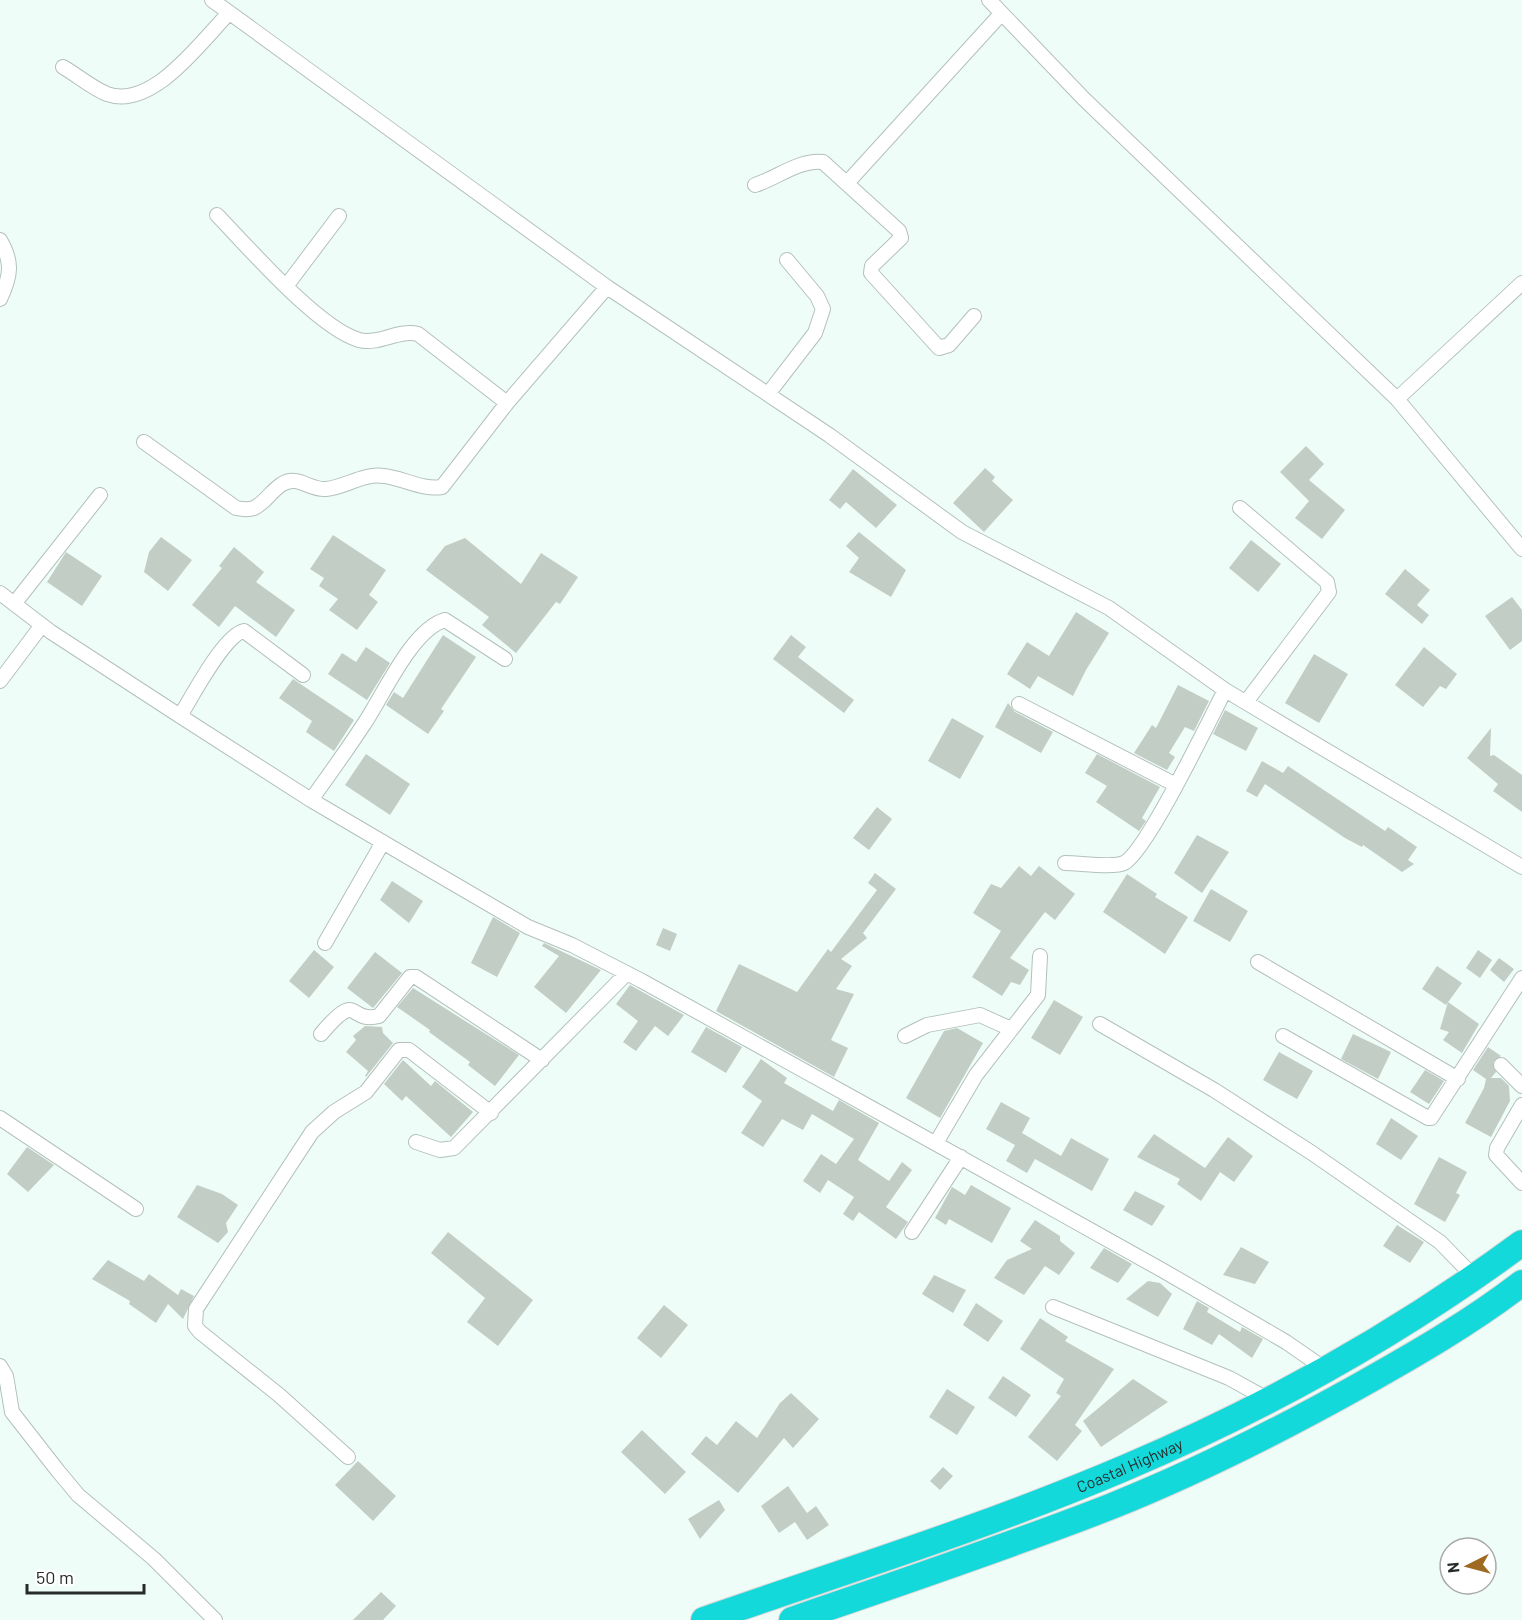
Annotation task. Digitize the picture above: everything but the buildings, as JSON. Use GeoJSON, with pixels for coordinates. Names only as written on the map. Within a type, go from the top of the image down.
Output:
{"type":"FeatureCollection","features":[{"type":"Feature","properties":{"kind":"highway","name":"Coastal Highway"},"geometry":{"type":"LineString","coordinates":[[704,1620],[1079,1487],[1177,1445],[1269,1400],[1402,1326],[1522,1243]]}},
{"type":"Feature","properties":{"kind":"highway","name":"Coastal Highway"},"geometry":{"type":"LineString","coordinates":[[792,1620],[1113,1506],[1260,1440],[1419,1352],[1484,1312],[1522,1283]]}},
{"type":"Feature","properties":{"kind":"street"},"geometry":{"type":"LineString","coordinates":[[212,0],[228,14],[607,287],[829,435],[962,532],[1109,608],[1225,690],[1522,867]]}},
{"type":"Feature","properties":{"kind":"street"},"geometry":{"type":"LineString","coordinates":[[989,0],[1084,99],[1397,399],[1522,549]]}},
{"type":"Feature","properties":{"kind":"street"},"geometry":{"type":"LineString","coordinates":[[63,67],[107,94],[131,97],[154,88],[228,14]]}},
{"type":"Feature","properties":{"kind":"street"},"geometry":{"type":"LineString","coordinates":[[847,183],[1001,14]]}},
{"type":"Feature","properties":{"kind":"street"},"geometry":{"type":"LineString","coordinates":[[755,185],[772,180],[804,162],[822,162],[899,231],[898,241],[872,266],[873,278],[939,348],[949,345],[974,316]]}},
{"type":"Feature","properties":{"kind":"street"},"geometry":{"type":"LineString","coordinates":[[217,215],[313,311],[349,336],[362,341],[407,333],[418,334],[507,403]]}},
{"type":"Feature","properties":{"kind":"street"},"geometry":{"type":"LineString","coordinates":[[287,285],[339,216]]}},
{"type":"Feature","properties":{"kind":"street"},"geometry":{"type":"LineString","coordinates":[[0,240],[10,256],[6,286],[0,299]]}},
{"type":"Feature","properties":{"kind":"street"},"geometry":{"type":"LineString","coordinates":[[768,394],[815,333],[823,309],[817,296],[787,260]]}},
{"type":"Feature","properties":{"kind":"street"},"geometry":{"type":"LineString","coordinates":[[1397,399],[1522,283]]}},
{"type":"Feature","properties":{"kind":"street"},"geometry":{"type":"LineString","coordinates":[[144,442],[236,508],[252,509],[265,500],[278,486],[294,481],[326,489],[378,476],[424,486],[442,487],[507,403],[607,287]]}},
{"type":"Feature","properties":{"kind":"street"},"geometry":{"type":"LineString","coordinates":[[14,604],[100,495]]}},
{"type":"Feature","properties":{"kind":"street"},"geometry":{"type":"LineString","coordinates":[[1240,508],[1327,582],[1329,587],[1329,592],[1246,702]]}},
{"type":"Feature","properties":{"kind":"street"},"geometry":{"type":"LineString","coordinates":[[0,593],[42,625],[180,716],[383,843],[528,927],[572,945],[936,1143],[1286,1342],[1325,1369]]}},
{"type":"Feature","properties":{"kind":"street"},"geometry":{"type":"LineString","coordinates":[[311,800],[364,724],[407,653],[434,623],[445,620],[505,659]]}},
{"type":"Feature","properties":{"kind":"street"},"geometry":{"type":"LineString","coordinates":[[0,681],[42,625]]}},
{"type":"Feature","properties":{"kind":"street"},"geometry":{"type":"LineString","coordinates":[[180,716],[226,644],[237,633],[244,631],[303,675]]}},
{"type":"Feature","properties":{"kind":"street"},"geometry":{"type":"LineString","coordinates":[[1065,863],[1118,865],[1127,862],[1158,819],[1225,690]]}},
{"type":"Feature","properties":{"kind":"street"},"geometry":{"type":"LineString","coordinates":[[1019,704],[1176,784]]}},
{"type":"Feature","properties":{"kind":"street"},"geometry":{"type":"LineString","coordinates":[[325,944],[383,843]]}},
{"type":"Feature","properties":{"kind":"street"},"geometry":{"type":"LineString","coordinates":[[936,1143],[976,1075],[1038,996],[1040,956]]}},
{"type":"Feature","properties":{"kind":"street"},"geometry":{"type":"LineString","coordinates":[[1258,962],[1458,1079]]}},
{"type":"Feature","properties":{"kind":"street"},"geometry":{"type":"LineString","coordinates":[[416,1142],[440,1150],[454,1148],[626,974]]}},
{"type":"Feature","properties":{"kind":"street"},"geometry":{"type":"LineString","coordinates":[[321,1034],[345,1009],[353,1008],[373,1017],[379,1016],[410,977],[416,977],[542,1060]]}},
{"type":"Feature","properties":{"kind":"street"},"geometry":{"type":"LineString","coordinates":[[1283,1036],[1428,1118],[1434,1116],[1522,978]]}},
{"type":"Feature","properties":{"kind":"street"},"geometry":{"type":"LineString","coordinates":[[905,1036],[927,1025],[980,1015],[1011,1029]]}},
{"type":"Feature","properties":{"kind":"street"},"geometry":{"type":"LineString","coordinates":[[1100,1024],[1214,1090],[1312,1153],[1440,1242],[1473,1276]]}},
{"type":"Feature","properties":{"kind":"street"},"geometry":{"type":"LineString","coordinates":[[348,1457],[279,1395],[200,1332],[193,1317],[312,1132],[334,1112],[366,1092],[399,1050],[409,1050],[491,1113]]}},
{"type":"Feature","properties":{"kind":"street"},"geometry":{"type":"LineString","coordinates":[[1502,1065],[1522,1086]]}},
{"type":"Feature","properties":{"kind":"street"},"geometry":{"type":"LineString","coordinates":[[1522,1105],[1497,1148],[1496,1155],[1522,1183]]}},
{"type":"Feature","properties":{"kind":"street"},"geometry":{"type":"LineString","coordinates":[[0,1118],[136,1209]]}},
{"type":"Feature","properties":{"kind":"street"},"geometry":{"type":"LineString","coordinates":[[912,1232],[961,1157]]}},
{"type":"Feature","properties":{"kind":"street"},"geometry":{"type":"LineString","coordinates":[[1053,1307],[1229,1378],[1269,1400]]}},
{"type":"Feature","properties":{"kind":"street"},"geometry":{"type":"LineString","coordinates":[[0,1366],[6,1376],[12,1412],[58,1471],[78,1494],[154,1559],[215,1620]]}}]}
